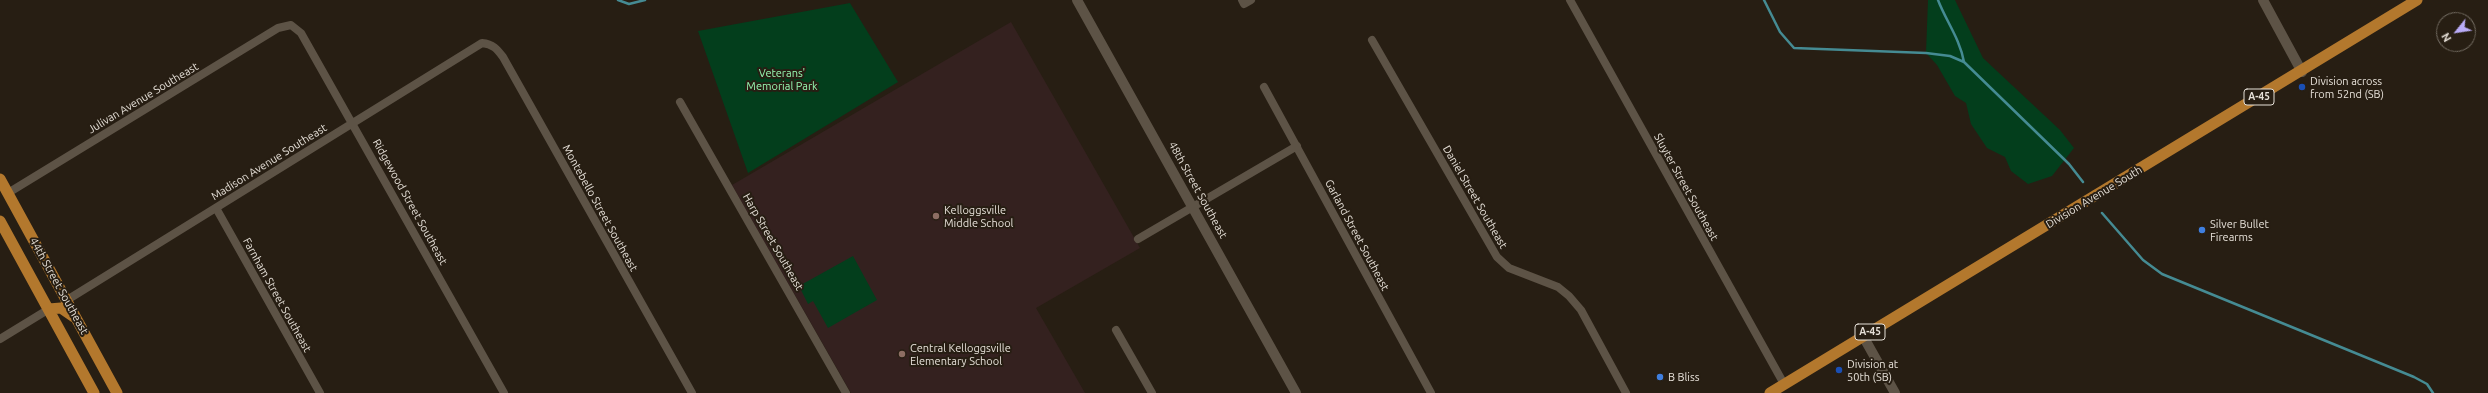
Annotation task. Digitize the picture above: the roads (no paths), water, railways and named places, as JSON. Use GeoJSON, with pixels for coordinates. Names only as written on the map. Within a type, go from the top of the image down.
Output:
{"type":"FeatureCollection","features":[{"type":"Feature","properties":{"kind":"main road","name":"Division Avenue South"},"geometry":{"type":"LineString","coordinates":[[1770,393],[2302,72],[2417,0]]}},
{"type":"Feature","properties":{"kind":"main road","name":"44th Street Southeast"},"geometry":{"type":"LineString","coordinates":[[0,179],[4,194],[67,300],[118,393]]}},
{"type":"Feature","properties":{"kind":"main road","name":"44th Street Southeast"},"geometry":{"type":"LineString","coordinates":[[0,221],[94,393]]}},
{"type":"Feature","properties":{"kind":"main road"},"geometry":{"type":"LineString","coordinates":[[49,309],[61,308],[67,310],[79,322]]}},
{"type":"Feature","properties":{"kind":"street","name":"48th Street Southeast"},"geometry":{"type":"LineString","coordinates":[[1077,0],[1296,393]]}},
{"type":"Feature","properties":{"kind":"street","name":"Sluyter Street Southeast"},"geometry":{"type":"LineString","coordinates":[[1570,0],[1784,384]]}},
{"type":"Feature","properties":{"kind":"street"},"geometry":{"type":"LineString","coordinates":[[2263,0],[2302,72]]}},
{"type":"Feature","properties":{"kind":"street","name":"Ridgewood Street Southeast"},"geometry":{"type":"LineString","coordinates":[[291,25],[301,33],[504,393]]}},
{"type":"Feature","properties":{"kind":"street","name":"Julivan Avenue Southeast"},"geometry":{"type":"LineString","coordinates":[[4,194],[278,28],[291,25]]}},
{"type":"Feature","properties":{"kind":"street","name":"Daniel Street Southeast"},"geometry":{"type":"LineString","coordinates":[[1372,40],[1497,257],[1509,268],[1558,287],[1569,296],[1581,310],[1626,393]]}},
{"type":"Feature","properties":{"kind":"street","name":"Madison Avenue Southeast"},"geometry":{"type":"LineString","coordinates":[[67,300],[482,43]]}},
{"type":"Feature","properties":{"kind":"street","name":"Montebello Street Southeast"},"geometry":{"type":"LineString","coordinates":[[482,43],[489,44],[497,49],[503,57],[692,393]]}},
{"type":"Feature","properties":{"kind":"street","name":"Garland Street Southeast"},"geometry":{"type":"LineString","coordinates":[[1264,87],[1431,393]]}},
{"type":"Feature","properties":{"kind":"street","name":"Harp Street Southeast"},"geometry":{"type":"LineString","coordinates":[[680,102],[846,393]]}},
{"type":"Feature","properties":{"kind":"street"},"geometry":{"type":"LineString","coordinates":[[1138,240],[1297,146]]}},
{"type":"Feature","properties":{"kind":"street","name":"Farnham Street Southeast"},"geometry":{"type":"LineString","coordinates":[[216,208],[320,393]]}},
{"type":"Feature","properties":{"kind":"street"},"geometry":{"type":"LineString","coordinates":[[0,339],[49,309]]}},
{"type":"Feature","properties":{"kind":"street"},"geometry":{"type":"LineString","coordinates":[[1116,330],[1152,393]]}},
{"type":"Feature","properties":{"kind":"street"},"geometry":{"type":"LineString","coordinates":[[1863,336],[1895,393]]}},
{"type":"Feature","properties":{"kind":"waterway"},"geometry":{"type":"LineString","coordinates":[[618,0],[629,4],[645,0]]}},
{"type":"Feature","properties":{"kind":"waterway"},"geometry":{"type":"LineString","coordinates":[[1764,0],[1780,32],[1794,48],[1926,53],[1950,56],[1964,62],[2069,164],[2083,182]]}},
{"type":"Feature","properties":{"kind":"waterway"},"geometry":{"type":"LineString","coordinates":[[1938,0],[1956,38],[1964,62]]}},
{"type":"Feature","properties":{"kind":"waterway"},"geometry":{"type":"LineString","coordinates":[[2102,213],[2143,260],[2162,274],[2414,377],[2427,384],[2433,393]]}},
{"type":"Feature","properties":{"kind":"place","name":"Division across from 52nd (SB)"},"geometry":{"type":"Point","coordinates":[2302,87]}},
{"type":"Feature","properties":{"kind":"place","name":"Kelloggsville Middle School"},"geometry":{"type":"Point","coordinates":[936,216]}},
{"type":"Feature","properties":{"kind":"place","name":"Silver Bullet Firearms"},"geometry":{"type":"Point","coordinates":[2202,230]}},
{"type":"Feature","properties":{"kind":"place","name":"Central Kelloggsville Elementary School"},"geometry":{"type":"Point","coordinates":[902,354]}},
{"type":"Feature","properties":{"kind":"place","name":"Division at 50th (SB)"},"geometry":{"type":"Point","coordinates":[1839,370]}},
{"type":"Feature","properties":{"kind":"place","name":"B Bliss"},"geometry":{"type":"Point","coordinates":[1660,377]}},
{"type":"Feature","properties":{"kind":"park label","name":"Veterans' Memorial Park"},"geometry":{"type":"Point","coordinates":[782,79]}}]}
